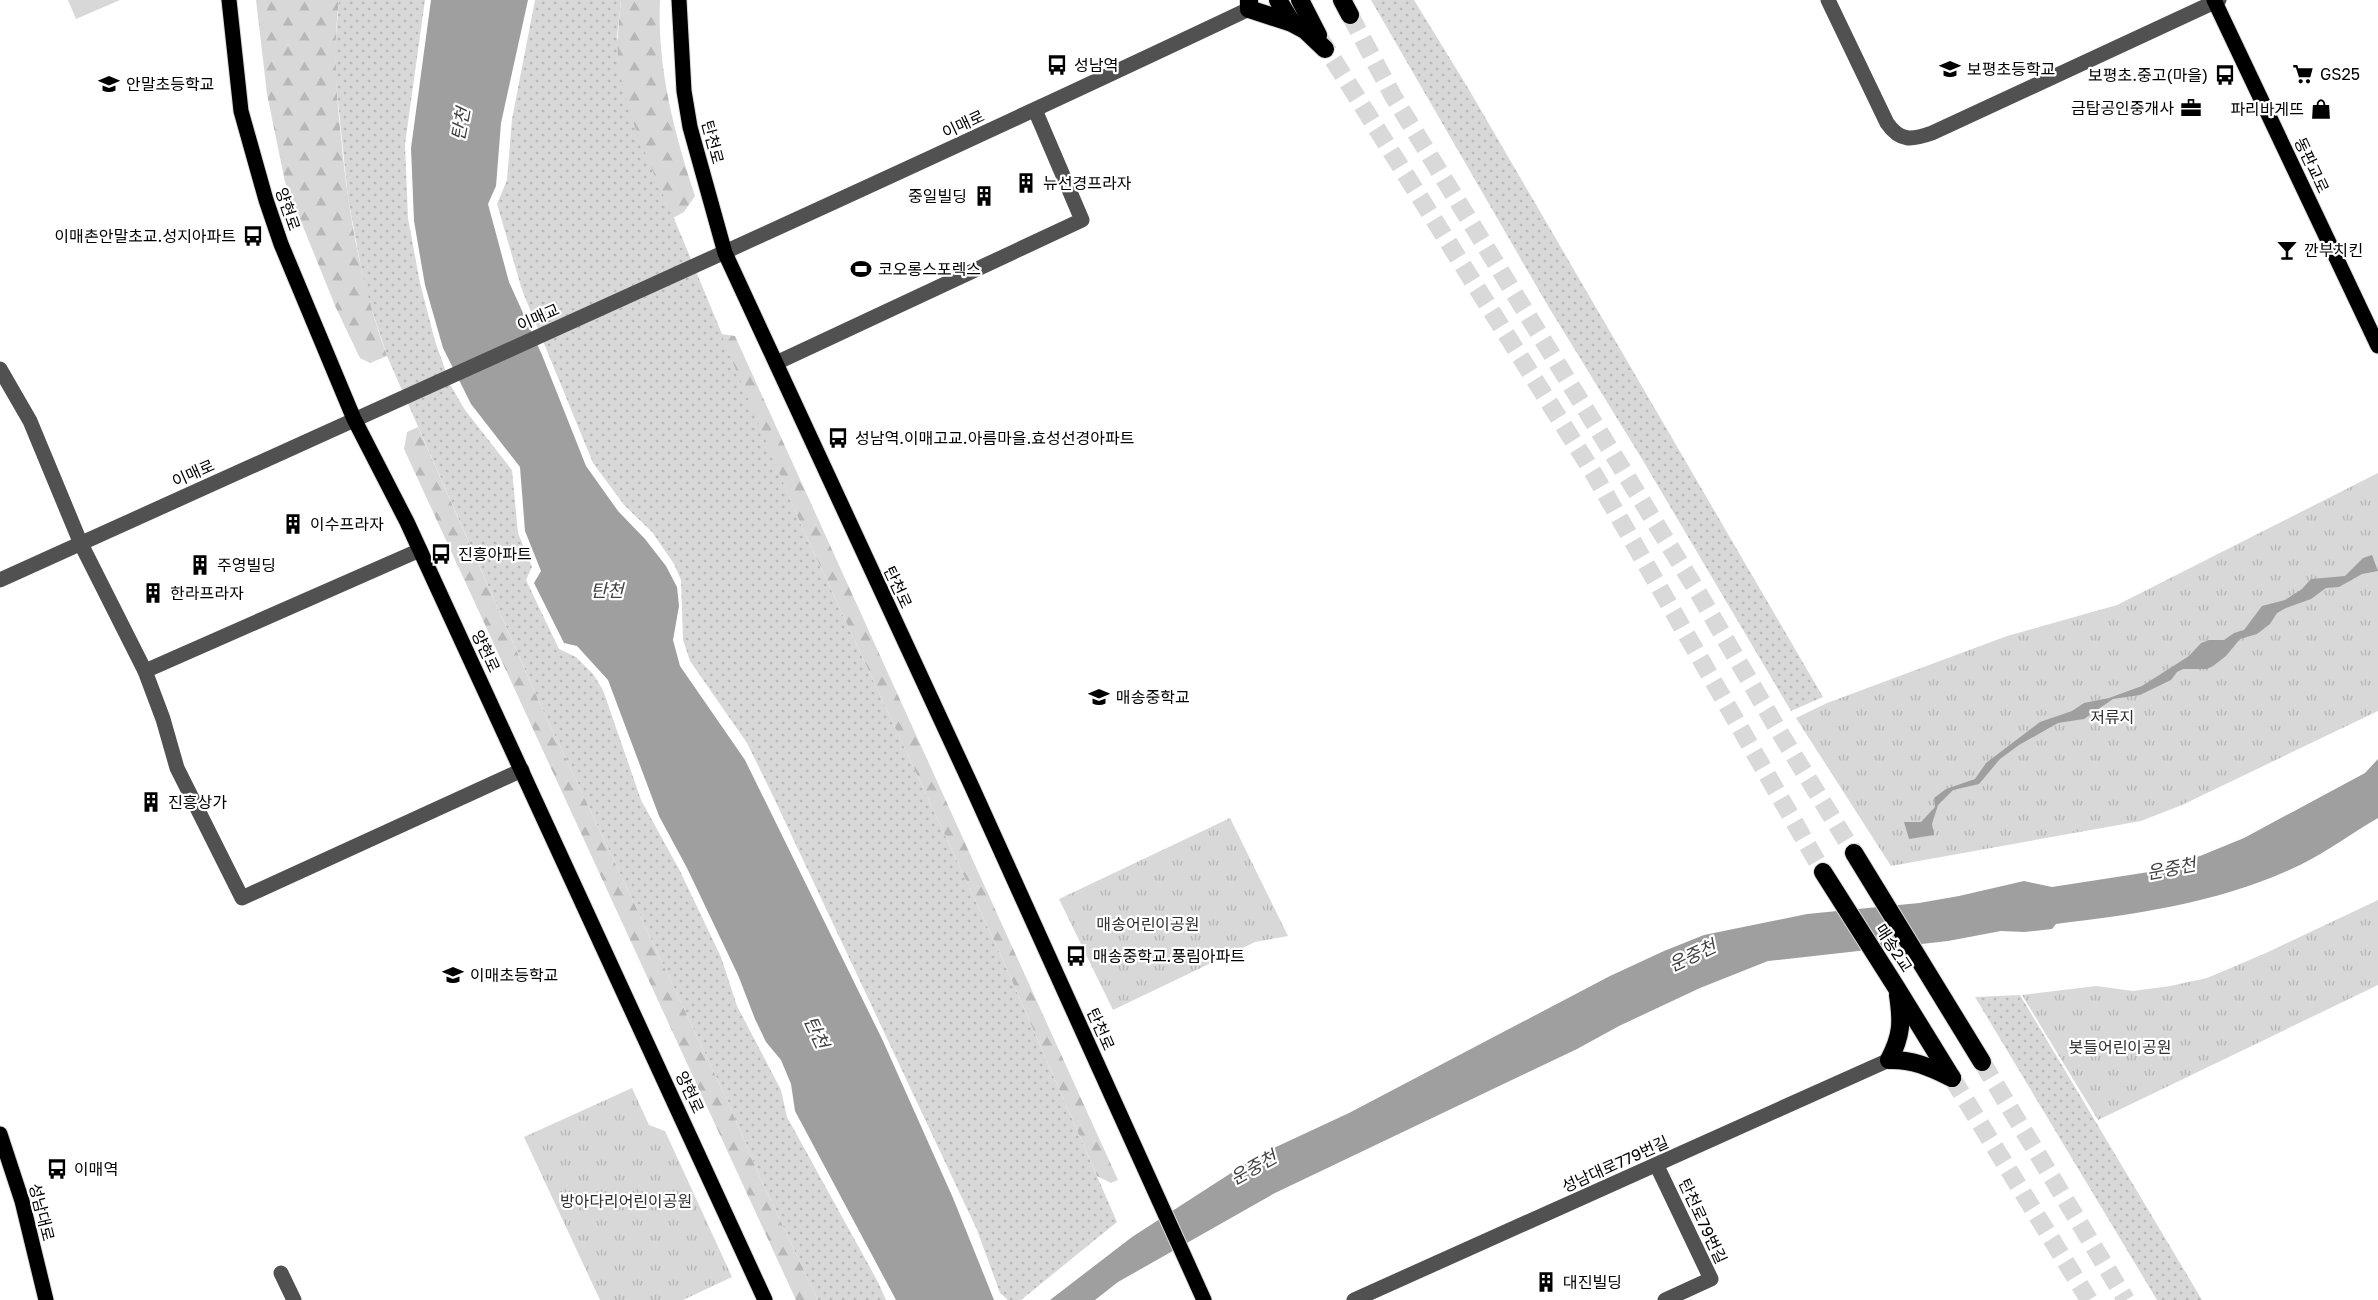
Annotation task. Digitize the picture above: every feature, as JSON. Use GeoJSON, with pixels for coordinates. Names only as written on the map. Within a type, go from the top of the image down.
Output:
{"type":"FeatureCollection","features":[{"type":"Feature","properties":{"kind":"highway"},"geometry":{"type":"LineString","coordinates":[[1278,0],[1292,23]]}},
{"type":"Feature","properties":{"kind":"highway"},"geometry":{"type":"LineString","coordinates":[[1249,4],[1292,23],[1322,42],[1300,0]]}},
{"type":"Feature","properties":{"kind":"highway","name":"매송2교"},"geometry":{"type":"LineString","coordinates":[[1854,853],[1982,1062]]}},
{"type":"Feature","properties":{"kind":"highway","name":"매송2교"},"geometry":{"type":"LineString","coordinates":[[1827,879],[1952,1078],[1929,1066],[1905,1059],[1889,1060]]}},
{"type":"Feature","properties":{"kind":"highway"},"geometry":{"type":"LineString","coordinates":[[1889,1060],[1898,1043],[1901,1028],[1896,987]]}},
{"type":"Feature","properties":{"kind":"main road","name":"양현로"},"geometry":{"type":"LineString","coordinates":[[229,0],[241,111],[281,244],[354,419],[420,550],[765,1300]]}},
{"type":"Feature","properties":{"kind":"main road","name":"탄천로"},"geometry":{"type":"LineString","coordinates":[[679,0],[684,91],[690,127],[725,253],[972,787],[1204,1300]]}},
{"type":"Feature","properties":{"kind":"main road","name":"동판교로"},"geometry":{"type":"LineString","coordinates":[[2216,1],[2378,346]]}},
{"type":"Feature","properties":{"kind":"main road","name":"성남대로"},"geometry":{"type":"LineString","coordinates":[[0,1134],[22,1201],[46,1300]]}},
{"type":"Feature","properties":{"kind":"street"},"geometry":{"type":"LineString","coordinates":[[1828,0],[1887,123],[1895,134],[1905,138],[1932,133],[2216,1]]}},
{"type":"Feature","properties":{"kind":"street","name":"이매로"},"geometry":{"type":"LineString","coordinates":[[690,269],[1035,110],[1249,4]]}},
{"type":"Feature","properties":{"kind":"street"},"geometry":{"type":"LineString","coordinates":[[776,363],[1082,220],[1035,110]]}},
{"type":"Feature","properties":{"kind":"street","name":"이매교"},"geometry":{"type":"LineString","coordinates":[[400,398],[690,269]]}},
{"type":"Feature","properties":{"kind":"street"},"geometry":{"type":"LineString","coordinates":[[0,369],[30,421],[81,544],[145,671],[164,719],[177,768],[242,898],[522,770]]}},
{"type":"Feature","properties":{"kind":"street","name":"이매로"},"geometry":{"type":"LineString","coordinates":[[0,580],[400,398]]}},
{"type":"Feature","properties":{"kind":"street"},"geometry":{"type":"LineString","coordinates":[[145,671],[420,550]]}},
{"type":"Feature","properties":{"kind":"street","name":"성남대로779번길"},"geometry":{"type":"LineString","coordinates":[[1354,1300],[1889,1060]]}},
{"type":"Feature","properties":{"kind":"street","name":"탄천로79번길"},"geometry":{"type":"LineString","coordinates":[[1657,1166],[1711,1279],[1665,1300]]}},
{"type":"Feature","properties":{"kind":"street"},"geometry":{"type":"LineString","coordinates":[[280,1273],[294,1300]]}},
{"type":"Feature","properties":{"kind":"green space"},"geometry":{"type":"Polygon","coordinates":[[[68,0],[120,0],[76,19],[68,0]]]}},
{"type":"Feature","properties":{"kind":"green space"},"geometry":{"type":"Polygon","coordinates":[[[256,0],[339,0],[336,34],[337,86],[347,193],[363,275],[387,356],[370,363],[360,358],[336,308],[285,182],[267,94],[256,0]]]}},
{"type":"Feature","properties":{"kind":"green space"},"geometry":{"type":"Polygon","coordinates":[[[339,0],[425,0],[405,144],[408,218],[420,283],[435,341],[451,386],[465,410],[512,470],[518,533],[532,567],[526,580],[559,649],[576,657],[593,674],[603,690],[641,800],[680,871],[721,957],[737,1006],[781,1090],[787,1117],[886,1300],[818,1300],[762,1182],[727,1100],[541,706],[387,356],[365,289],[348,198],[336,82],[335,47],[339,0]]]}},
{"type":"Feature","properties":{"kind":"green space"},"geometry":{"type":"Polygon","coordinates":[[[535,0],[621,0],[617,37],[637,129],[802,527],[1003,960],[1117,1222],[1021,1300],[1008,1300],[1000,1293],[977,1230],[773,796],[747,743],[690,661],[683,640],[681,580],[674,564],[652,532],[624,505],[593,463],[522,290],[497,204],[507,180],[512,119],[535,0]]]}},
{"type":"Feature","properties":{"kind":"green space"},"geometry":{"type":"Polygon","coordinates":[[[621,0],[660,0],[661,50],[668,100],[695,196],[684,212],[673,218],[641,143],[623,85],[618,49],[621,0]]]}},
{"type":"Feature","properties":{"kind":"green space"},"geometry":{"type":"Polygon","coordinates":[[[1371,0],[1414,0],[1468,88],[1823,697],[1791,711],[1642,459],[1548,306],[1371,0]]]}},
{"type":"Feature","properties":{"kind":"green space"},"geometry":{"type":"Polygon","coordinates":[[[721,334],[735,336],[1118,1180],[1111,1183],[1097,1176],[1003,960],[802,527],[721,334]]]}},
{"type":"Feature","properties":{"kind":"green space"},"geometry":{"type":"Polygon","coordinates":[[[418,427],[541,706],[727,1100],[762,1182],[818,1300],[796,1300],[404,449],[407,432],[418,427]]]}},
{"type":"Feature","properties":{"kind":"green space","name":"저류지"},"geometry":{"type":"Polygon","coordinates":[[[2378,473],[2378,711],[2182,805],[2141,821],[1891,866],[1796,718],[1827,703],[2007,636],[2117,605],[2378,473]]]}},
{"type":"Feature","properties":{"kind":"green space","name":"매송어린이공원"},"geometry":{"type":"Polygon","coordinates":[[[1230,818],[1288,936],[1255,942],[1113,1010],[1059,899],[1230,818]]]}},
{"type":"Feature","properties":{"kind":"green space","name":"봇들어린이공원"},"geometry":{"type":"Polygon","coordinates":[[[2378,900],[2378,985],[2098,1120],[2022,995],[2096,986],[2133,991],[2207,978],[2378,900]]]}},
{"type":"Feature","properties":{"kind":"green space"},"geometry":{"type":"Polygon","coordinates":[[[2020,995],[2202,1300],[2157,1300],[1975,997],[2020,995]]]}},
{"type":"Feature","properties":{"kind":"green space","name":"방아다리어린이공원"},"geometry":{"type":"Polygon","coordinates":[[[632,1088],[649,1125],[665,1131],[732,1277],[683,1300],[600,1300],[524,1137],[632,1088]]]}},
{"type":"Feature","properties":{"kind":"water","name":"탄천"},"geometry":{"type":"Polygon","coordinates":[[[431,0],[528,0],[501,123],[496,186],[488,204],[509,282],[542,355],[586,466],[618,511],[645,539],[666,566],[677,587],[679,606],[673,640],[680,666],[745,760],[883,1041],[953,1198],[994,1300],[896,1300],[795,1111],[791,1084],[781,1060],[766,1042],[738,975],[687,868],[659,816],[608,680],[577,646],[564,643],[534,583],[541,571],[525,531],[520,467],[471,404],[443,348],[425,285],[414,221],[411,148],[431,0]]]}},
{"type":"Feature","properties":{"kind":"water"},"geometry":{"type":"Polygon","coordinates":[[[2372,555],[2378,571],[2362,574],[2339,587],[2326,588],[2311,599],[2277,613],[2270,624],[2257,634],[2240,639],[2226,656],[2213,666],[2207,669],[2183,669],[2177,672],[2171,680],[2140,695],[2113,699],[2084,719],[2058,723],[2019,745],[2000,759],[1979,784],[1953,790],[1938,805],[1932,824],[1934,835],[1909,839],[1904,822],[1921,822],[1935,807],[1934,798],[1946,789],[1975,779],[1986,763],[2040,722],[2072,711],[2084,703],[2109,698],[2142,686],[2189,656],[2201,643],[2209,640],[2224,640],[2244,630],[2262,606],[2285,600],[2302,589],[2311,579],[2345,576],[2363,558],[2372,555]]]}},
{"type":"Feature","properties":{"kind":"water","name":"운중천"},"geometry":{"type":"Polygon","coordinates":[[[2378,759],[2378,818],[2310,860],[2271,878],[2181,905],[2056,924],[2052,929],[2024,932],[2001,931],[1948,941],[1768,961],[1700,988],[1619,1026],[1577,1049],[1275,1193],[1118,1282],[1095,1300],[1050,1300],[1132,1237],[1259,1155],[1349,1113],[1610,976],[1664,951],[1704,935],[1807,914],[1919,903],[2024,881],[2052,887],[2149,872],[2200,856],[2244,838],[2365,773],[2378,759]]]}},
{"type":"Feature","properties":{"kind":"tunnel"},"geometry":{"type":"LineString","coordinates":[[1350,15],[1393,96],[1699,594],[1777,728],[1854,853]]}},
{"type":"Feature","properties":{"kind":"tunnel"},"geometry":{"type":"LineString","coordinates":[[1319,37],[1594,474],[1823,872]]}},
{"type":"Feature","properties":{"kind":"tunnel"},"geometry":{"type":"LineString","coordinates":[[1982,1062],[2126,1300]]}},
{"type":"Feature","properties":{"kind":"tunnel"},"geometry":{"type":"LineString","coordinates":[[1952,1078],[2089,1300]]}},
{"type":"Feature","properties":{"kind":"place","name":"성남역"},"geometry":{"type":"Point","coordinates":[1057,65]}},
{"type":"Feature","properties":{"kind":"place","name":"보평초등학교"},"geometry":{"type":"Point","coordinates":[1950,69]}},
{"type":"Feature","properties":{"kind":"place","name":"GS25"},"geometry":{"type":"Point","coordinates":[2303,74]}},
{"type":"Feature","properties":{"kind":"place","name":"보평초.중고(마을)"},"geometry":{"type":"Point","coordinates":[2225,75]}},
{"type":"Feature","properties":{"kind":"place","name":"안말초등학교"},"geometry":{"type":"Point","coordinates":[109,84]}},
{"type":"Feature","properties":{"kind":"place","name":"금탑공인중개사"},"geometry":{"type":"Point","coordinates":[2191,108]}},
{"type":"Feature","properties":{"kind":"place","name":"파리바게뜨"},"geometry":{"type":"Point","coordinates":[2321,109]}},
{"type":"Feature","properties":{"kind":"place","name":"뉴선경프라자"},"geometry":{"type":"Point","coordinates":[1026,183]}},
{"type":"Feature","properties":{"kind":"place","name":"중일빌딩"},"geometry":{"type":"Point","coordinates":[984,196]}},
{"type":"Feature","properties":{"kind":"place","name":"이매촌안말초교.성지아파트"},"geometry":{"type":"Point","coordinates":[253,236]}},
{"type":"Feature","properties":{"kind":"place","name":"깐부치킨"},"geometry":{"type":"Point","coordinates":[2287,250]}},
{"type":"Feature","properties":{"kind":"place","name":"코오롱스포렉스"},"geometry":{"type":"Point","coordinates":[861,269]}},
{"type":"Feature","properties":{"kind":"place","name":"성남역.이매고교.아름마을.효성선경아파트"},"geometry":{"type":"Point","coordinates":[838,438]}},
{"type":"Feature","properties":{"kind":"place","name":"이수프라자"},"geometry":{"type":"Point","coordinates":[293,524]}},
{"type":"Feature","properties":{"kind":"place","name":"진흥아파트"},"geometry":{"type":"Point","coordinates":[441,554]}},
{"type":"Feature","properties":{"kind":"place","name":"주영빌딩"},"geometry":{"type":"Point","coordinates":[200,565]}},
{"type":"Feature","properties":{"kind":"place","name":"한라프라자"},"geometry":{"type":"Point","coordinates":[153,593]}},
{"type":"Feature","properties":{"kind":"place","name":"매송중학교"},"geometry":{"type":"Point","coordinates":[1099,697]}},
{"type":"Feature","properties":{"kind":"place","name":"진흥상가"},"geometry":{"type":"Point","coordinates":[151,802]}},
{"type":"Feature","properties":{"kind":"place","name":"매송중학교.풍림아파트"},"geometry":{"type":"Point","coordinates":[1076,956]}},
{"type":"Feature","properties":{"kind":"place","name":"이매초등학교"},"geometry":{"type":"Point","coordinates":[453,975]}},
{"type":"Feature","properties":{"kind":"place","name":"이매역"},"geometry":{"type":"Point","coordinates":[57,1169]}},
{"type":"Feature","properties":{"kind":"place","name":"대진빌딩"},"geometry":{"type":"Point","coordinates":[1546,1282]}}]}
